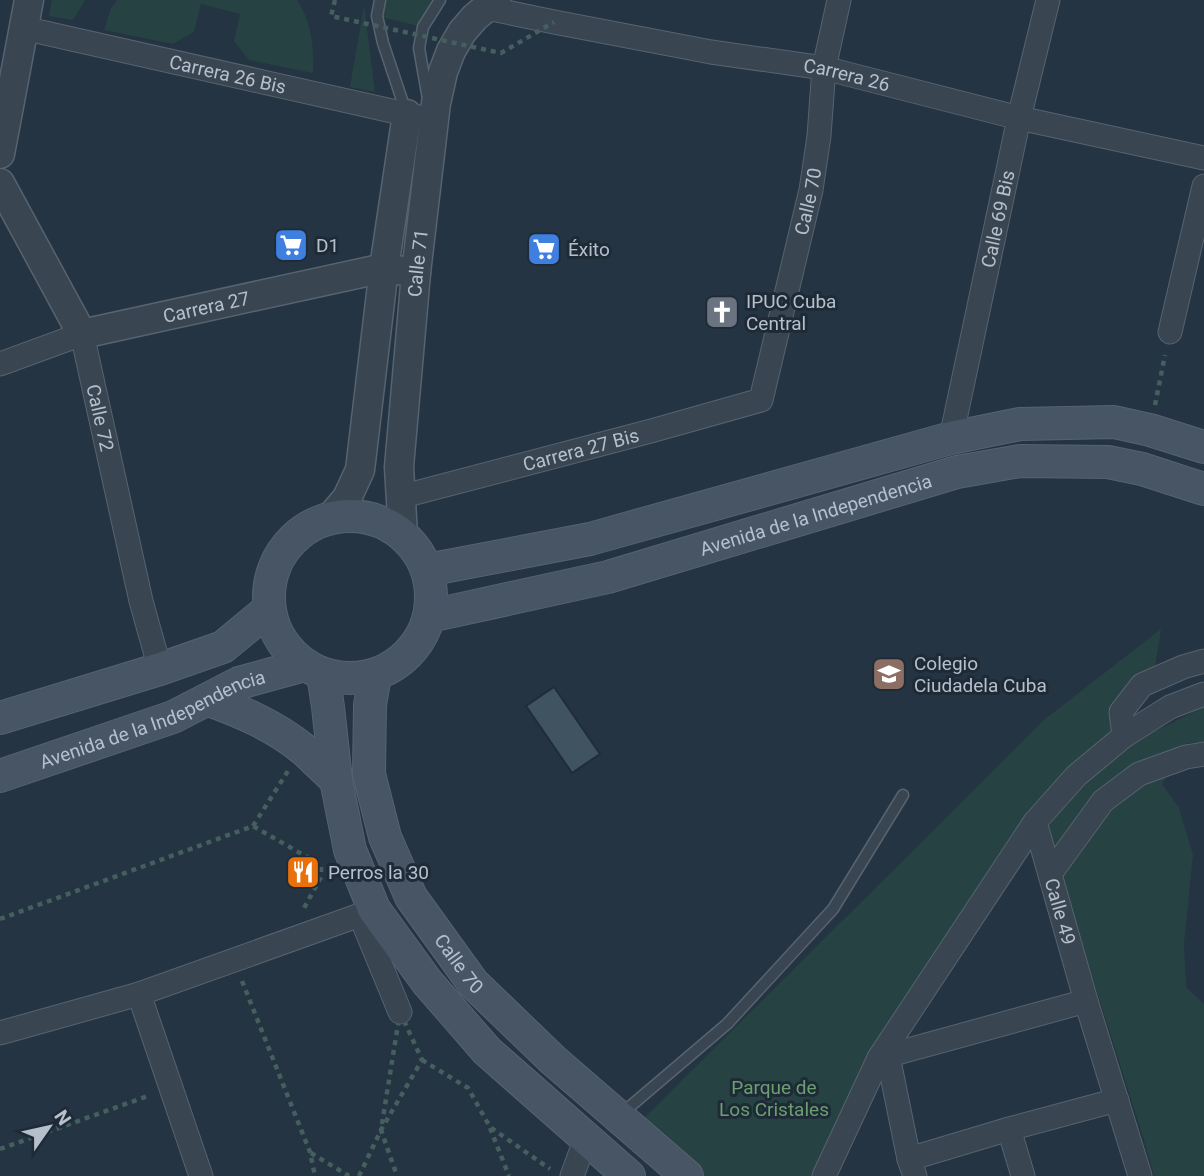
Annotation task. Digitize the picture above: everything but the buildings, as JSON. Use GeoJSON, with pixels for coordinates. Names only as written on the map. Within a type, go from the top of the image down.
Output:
{"type":"FeatureCollection","features":[{"type":"Feature","properties":{"kind":"main road","name":"Avenida de la Independencia"},"geometry":{"type":"LineString","coordinates":[[427,570],[590,539],[951,438],[1020,424],[1114,422],[1204,447]]}},
{"type":"Feature","properties":{"kind":"main road","name":"Avenida de la Independencia"},"geometry":{"type":"LineString","coordinates":[[430,616],[608,577],[957,472],[1020,461],[1108,462],[1142,469],[1204,489]]}},
{"type":"Feature","properties":{"kind":"main road"},"geometry":{"type":"LineString","coordinates":[[355,516],[381,521],[403,535],[413,545],[427,570],[432,594],[430,616],[422,636],[410,653],[394,666],[375,675],[349,679],[314,669],[286,648],[269,609],[269,588],[274,568],[283,550],[296,536],[312,525],[330,518],[355,516]]}},
{"type":"Feature","properties":{"kind":"main road"},"geometry":{"type":"LineString","coordinates":[[0,718],[223,647],[269,609]]}},
{"type":"Feature","properties":{"kind":"main road","name":"Avenida de la Independencia"},"geometry":{"type":"LineString","coordinates":[[0,776],[173,717],[239,683],[314,669]]}},
{"type":"Feature","properties":{"kind":"main road","name":"Calle 70"},"geometry":{"type":"LineString","coordinates":[[314,669],[328,706],[335,780],[367,912],[487,1051],[629,1176]]}},
{"type":"Feature","properties":{"kind":"main road","name":"Calle 70"},"geometry":{"type":"LineString","coordinates":[[375,675],[370,705],[369,774],[385,837],[411,897],[473,983],[553,1060],[677,1172]]}},
{"type":"Feature","properties":{"kind":"main road"},"geometry":{"type":"LineString","coordinates":[[209,699],[273,729],[302,748],[335,780]]}},
{"type":"Feature","properties":{"kind":"main road"},"geometry":{"type":"LineString","coordinates":[[577,1130],[591,1093]]}},
{"type":"Feature","properties":{"kind":"street"},"geometry":{"type":"LineString","coordinates":[[0,154],[29,0]]}},
{"type":"Feature","properties":{"kind":"street","name":"Calle 70"},"geometry":{"type":"LineString","coordinates":[[761,400],[811,190],[819,136],[824,68],[839,0]]}},
{"type":"Feature","properties":{"kind":"street","name":"Calle 69 Bis"},"geometry":{"type":"LineString","coordinates":[[951,438],[1019,118],[1048,0]]}},
{"type":"Feature","properties":{"kind":"street","name":"Carrera 26"},"geometry":{"type":"LineString","coordinates":[[492,4],[554,22],[711,52],[824,68],[1019,118],[1204,158]]}},
{"type":"Feature","properties":{"kind":"street","name":"Calle 71"},"geometry":{"type":"LineString","coordinates":[[330,518],[347,498],[360,470],[384,268],[420,117],[436,103],[443,72],[462,32],[475,16],[492,4]]}},
{"type":"Feature","properties":{"kind":"street","name":"Carrera 26 Bis"},"geometry":{"type":"LineString","coordinates":[[23,28],[420,117]]}},
{"type":"Feature","properties":{"kind":"street","name":"Calle 71"},"geometry":{"type":"LineString","coordinates":[[403,535],[399,467],[416,273],[420,117]]}},
{"type":"Feature","properties":{"kind":"street","name":"Calle 72"},"geometry":{"type":"LineString","coordinates":[[0,183],[82,334],[141,601],[160,669]]}},
{"type":"Feature","properties":{"kind":"street"},"geometry":{"type":"LineString","coordinates":[[1170,332],[1204,186]]}},
{"type":"Feature","properties":{"kind":"street","name":"Carrera 27"},"geometry":{"type":"LineString","coordinates":[[0,364],[82,334],[384,268],[416,273]]}},
{"type":"Feature","properties":{"kind":"street","name":"Carrera 27 Bis"},"geometry":{"type":"LineString","coordinates":[[400,497],[761,400]]}},
{"type":"Feature","properties":{"kind":"street"},"geometry":{"type":"LineString","coordinates":[[1124,737],[1121,712],[1142,685],[1204,661]]}},
{"type":"Feature","properties":{"kind":"street"},"geometry":{"type":"LineString","coordinates":[[824,1176],[883,1057],[1035,822],[1076,776],[1124,737],[1170,707],[1204,694]]}},
{"type":"Feature","properties":{"kind":"street"},"geometry":{"type":"LineString","coordinates":[[1050,874],[1103,801],[1139,774],[1186,757],[1204,754]]}},
{"type":"Feature","properties":{"kind":"street","name":"Calle 49"},"geometry":{"type":"LineString","coordinates":[[1035,822],[1140,1176]]}},
{"type":"Feature","properties":{"kind":"street"},"geometry":{"type":"LineString","coordinates":[[0,1033],[139,994],[367,912],[400,1012]]}},
{"type":"Feature","properties":{"kind":"street"},"geometry":{"type":"LineString","coordinates":[[139,994],[201,1176]]}},
{"type":"Feature","properties":{"kind":"street"},"geometry":{"type":"LineString","coordinates":[[883,1057],[1086,1001]]}},
{"type":"Feature","properties":{"kind":"street"},"geometry":{"type":"LineString","coordinates":[[883,1057],[912,1168],[1009,1129],[1117,1100]]}},
{"type":"Feature","properties":{"kind":"street"},"geometry":{"type":"LineString","coordinates":[[1009,1129],[1023,1176]]}},
{"type":"Feature","properties":{"kind":"street"},"geometry":{"type":"LineString","coordinates":[[572,1176],[577,1130]]}},
{"type":"Feature","properties":{"kind":"lane"},"geometry":{"type":"LineString","coordinates":[[380,0],[377,16],[383,43],[420,117]]}},
{"type":"Feature","properties":{"kind":"lane"},"geometry":{"type":"LineString","coordinates":[[420,117],[427,93],[419,48],[423,27],[440,0]]}},
{"type":"Feature","properties":{"kind":"lane"},"geometry":{"type":"LineString","coordinates":[[618,1116],[727,1024],[834,909],[903,795]]}},
{"type":"Feature","properties":{"kind":"path"},"geometry":{"type":"LineString","coordinates":[[335,0],[331,16],[501,53],[554,22]]}},
{"type":"Feature","properties":{"kind":"path"},"geometry":{"type":"LineString","coordinates":[[1150,430],[1170,332]]}},
{"type":"Feature","properties":{"kind":"path"},"geometry":{"type":"LineString","coordinates":[[0,919],[253,826],[302,748]]}},
{"type":"Feature","properties":{"kind":"path"},"geometry":{"type":"LineString","coordinates":[[253,826],[321,865],[321,877],[287,940]]}},
{"type":"Feature","properties":{"kind":"path"},"geometry":{"type":"LineString","coordinates":[[233,960],[310,1152],[315,1176]]}},
{"type":"Feature","properties":{"kind":"path"},"geometry":{"type":"LineString","coordinates":[[400,1012],[422,1060],[468,1087],[490,1127],[509,1176]]}},
{"type":"Feature","properties":{"kind":"path"},"geometry":{"type":"LineString","coordinates":[[397,1176],[381,1130],[400,1012]]}},
{"type":"Feature","properties":{"kind":"path"},"geometry":{"type":"LineString","coordinates":[[359,1176],[381,1130],[422,1060]]}},
{"type":"Feature","properties":{"kind":"path"},"geometry":{"type":"LineString","coordinates":[[0,1149],[172,1088]]}},
{"type":"Feature","properties":{"kind":"path"},"geometry":{"type":"LineString","coordinates":[[490,1127],[559,1176]]}},
{"type":"Feature","properties":{"kind":"path"},"geometry":{"type":"LineString","coordinates":[[310,1152],[349,1176]]}},
{"type":"Feature","properties":{"kind":"green space"},"geometry":{"type":"Polygon","coordinates":[[[52,0],[85,0],[73,20],[49,16],[52,0]]]}},
{"type":"Feature","properties":{"kind":"green space"},"geometry":{"type":"Polygon","coordinates":[[[117,0],[297,0],[311,35],[313,73],[249,60],[234,41],[240,14],[201,4],[194,32],[173,44],[104,30],[111,8],[117,0]]]}},
{"type":"Feature","properties":{"kind":"green space"},"geometry":{"type":"Polygon","coordinates":[[[380,0],[440,0],[423,27],[377,16],[380,0]]]}},
{"type":"Feature","properties":{"kind":"green space"},"geometry":{"type":"Polygon","coordinates":[[[364,6],[375,92],[350,87],[364,6]]]}},
{"type":"Feature","properties":{"kind":"green space","name":"Parque de Los Cristales"},"geometry":{"type":"Polygon","coordinates":[[[1161,629],[1153,680],[1142,685],[1124,736],[1097,760],[1204,707],[1204,742],[1188,743],[1162,784],[1179,808],[1193,855],[1184,943],[1186,987],[1204,1004],[1204,1176],[1154,1176],[1072,913],[1049,826],[1091,765],[879,1058],[824,1176],[687,1176],[633,1129],[1045,719],[1161,629]]]}},
{"type":"Feature","properties":{"kind":"place","name":"D1"},"geometry":{"type":"Point","coordinates":[291,245]}},
{"type":"Feature","properties":{"kind":"place","name":"Éxito"},"geometry":{"type":"Point","coordinates":[544,249]}},
{"type":"Feature","properties":{"kind":"place","name":"IPUC Cuba Central"},"geometry":{"type":"Point","coordinates":[722,312]}},
{"type":"Feature","properties":{"kind":"place","name":"Colegio Ciudadela Cuba"},"geometry":{"type":"Point","coordinates":[889,674]}},
{"type":"Feature","properties":{"kind":"place","name":"Perros la 30"},"geometry":{"type":"Point","coordinates":[303,872]}}]}
